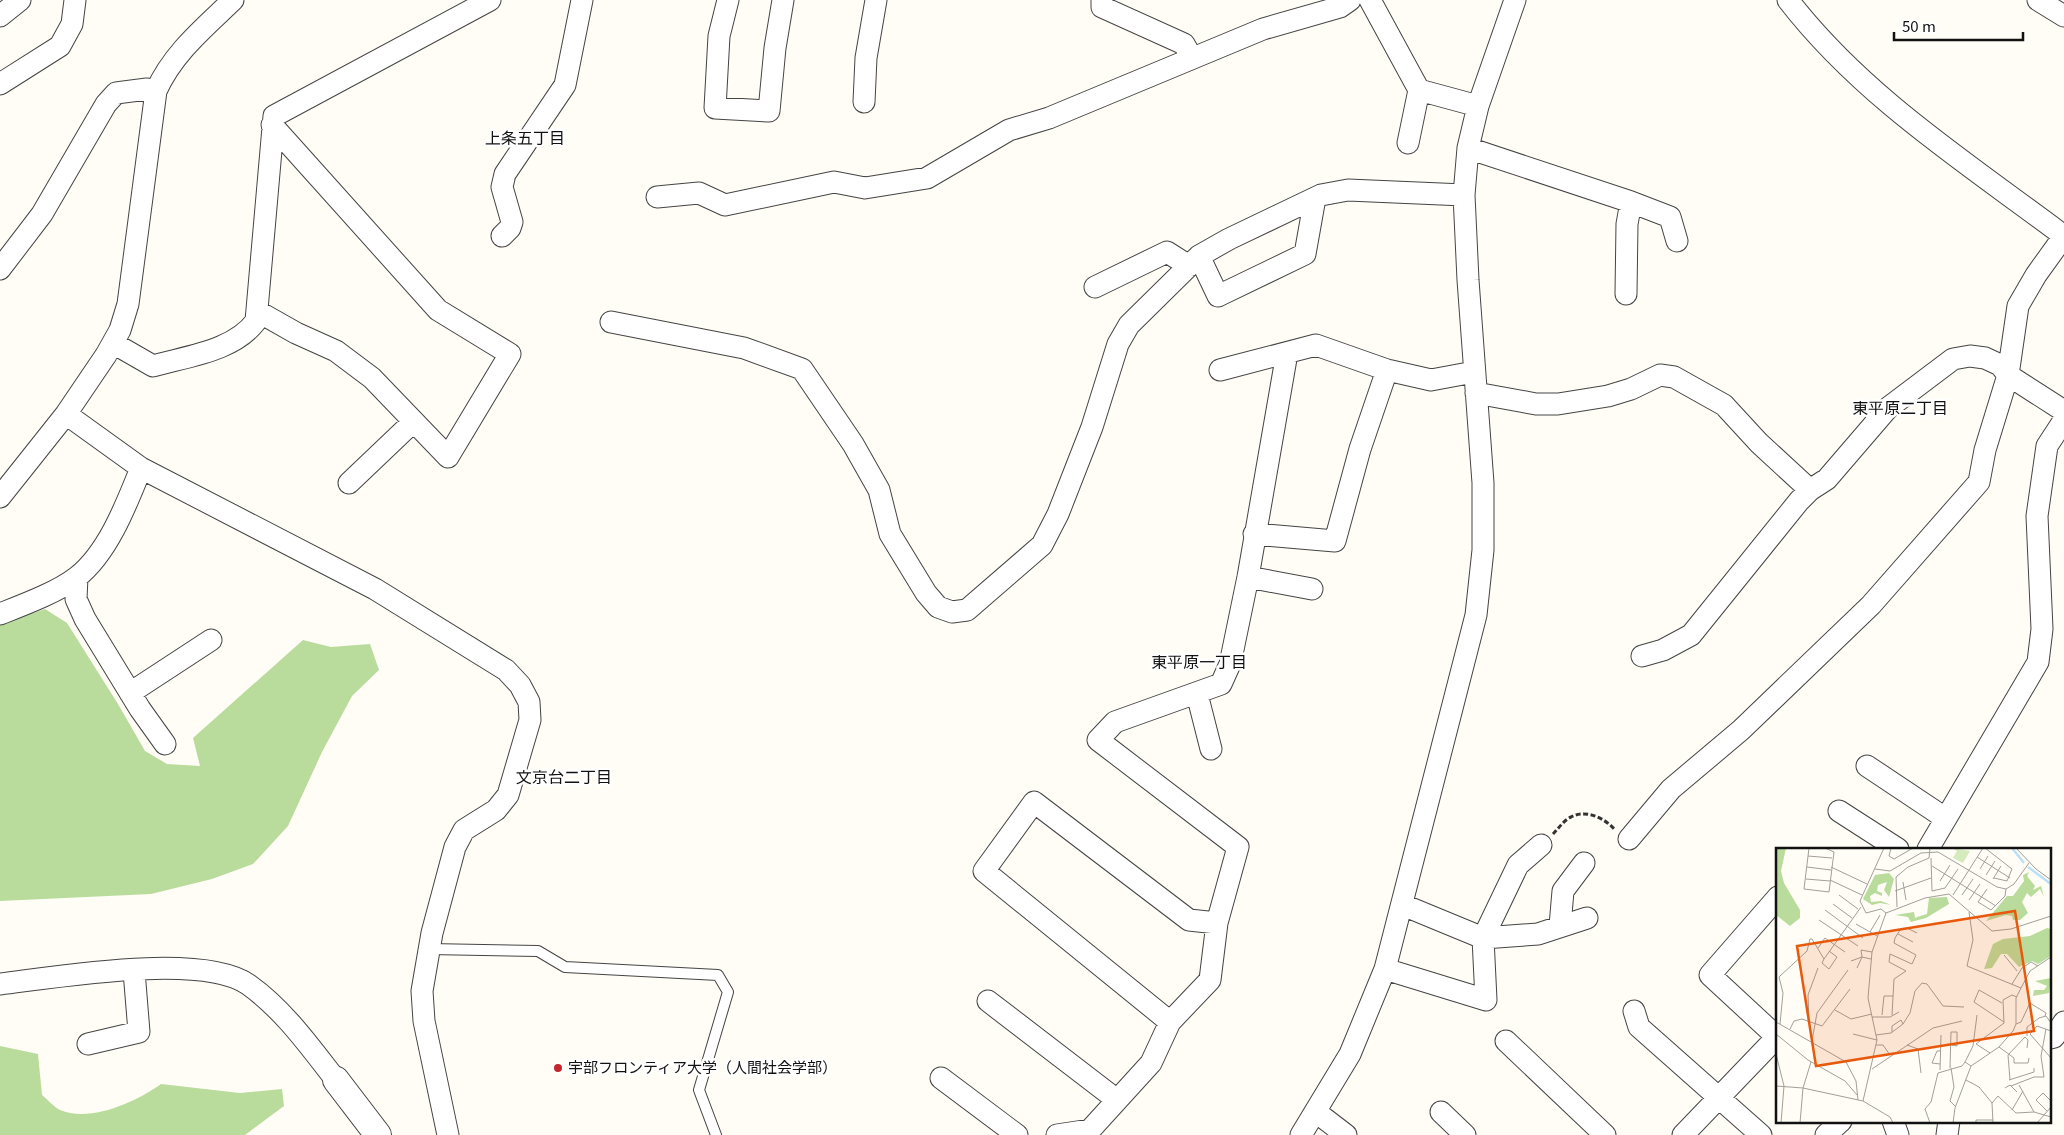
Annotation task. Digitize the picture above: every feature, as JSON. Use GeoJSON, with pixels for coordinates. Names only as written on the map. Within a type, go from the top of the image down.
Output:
{"type":"FeatureCollection","features":[{"type":"Feature","properties":{"kind":"street"},"geometry":{"type":"LineString","coordinates":[[0,16],[20,0]]}},
{"type":"Feature","properties":{"kind":"street"},"geometry":{"type":"LineString","coordinates":[[0,84],[60,46],[72,24],[75,0]]}},
{"type":"Feature","properties":{"kind":"street"},"geometry":{"type":"LineString","coordinates":[[0,497],[66,414],[120,330],[128,304],[156,91],[164,74],[178,54],[233,0]]}},
{"type":"Feature","properties":{"kind":"street"},"geometry":{"type":"LineString","coordinates":[[113,343],[153,366],[232,343],[248,332],[256,321],[274,116],[490,0]]}},
{"type":"Feature","properties":{"kind":"street"},"geometry":{"type":"LineString","coordinates":[[502,236],[510,228],[512,222],[502,187],[505,174],[565,85],[582,0]]}},
{"type":"Feature","properties":{"kind":"street"},"geometry":{"type":"LineString","coordinates":[[728,0],[719,36],[715,108],[769,111],[775,48],[783,0]]}},
{"type":"Feature","properties":{"kind":"street"},"geometry":{"type":"LineString","coordinates":[[864,102],[866,58],[876,0]]}},
{"type":"Feature","properties":{"kind":"street"},"geometry":{"type":"LineString","coordinates":[[1102,0],[1102,6],[1184,44],[1192,58]]}},
{"type":"Feature","properties":{"kind":"street"},"geometry":{"type":"LineString","coordinates":[[656,197],[699,193],[725,205],[834,182],[865,188],[927,178],[1009,130],[1049,118],[1263,29],[1340,7],[1350,0]]}},
{"type":"Feature","properties":{"kind":"street"},"geometry":{"type":"LineString","coordinates":[[1370,0],[1419,90],[1408,143]]}},
{"type":"Feature","properties":{"kind":"street"},"geometry":{"type":"LineString","coordinates":[[1301,1135],[1350,1054],[1385,969],[1476,615],[1483,550],[1483,483],[1474,372],[1464,195],[1468,148],[1478,106],[1515,0]]}},
{"type":"Feature","properties":{"kind":"street"},"geometry":{"type":"LineString","coordinates":[[1629,839],[1671,789],[1742,730],[1871,605],[1979,482],[1985,450],[2008,375],[2018,306],[2036,275],[2064,236],[1890,106],[1811,30],[1788,0]]}},
{"type":"Feature","properties":{"kind":"street"},"geometry":{"type":"LineString","coordinates":[[2038,0],[2064,16]]}},
{"type":"Feature","properties":{"kind":"street"},"geometry":{"type":"LineString","coordinates":[[0,269],[42,214],[106,104],[116,93],[148,89],[156,91]]}},
{"type":"Feature","properties":{"kind":"street"},"geometry":{"type":"LineString","coordinates":[[1419,90],[1478,106]]}},
{"type":"Feature","properties":{"kind":"street"},"geometry":{"type":"LineString","coordinates":[[257,311],[296,333],[336,351],[372,378],[448,457],[510,354],[438,310],[272,125]]}},
{"type":"Feature","properties":{"kind":"street"},"geometry":{"type":"LineString","coordinates":[[1468,148],[1631,202],[1670,217],[1677,241]]}},
{"type":"Feature","properties":{"kind":"street"},"geometry":{"type":"LineString","coordinates":[[611,322],[744,348],[802,369],[853,444],[878,490],[890,534],[926,593],[938,607],[952,612],[967,610],[1042,545],[1058,514],[1092,427],[1118,344],[1129,325],[1194,261],[1229,240],[1315,198],[1348,190],[1464,195]]}},
{"type":"Feature","properties":{"kind":"street"},"geometry":{"type":"LineString","coordinates":[[1095,287],[1167,252],[1194,261],[1218,296],[1305,254],[1315,198]]}},
{"type":"Feature","properties":{"kind":"street"},"geometry":{"type":"LineString","coordinates":[[1626,294],[1627,224],[1631,202]]}},
{"type":"Feature","properties":{"kind":"street"},"geometry":{"type":"LineString","coordinates":[[1220,370],[1316,345],[1387,370],[1431,380],[1474,372]]}},
{"type":"Feature","properties":{"kind":"street"},"geometry":{"type":"LineString","coordinates":[[1057,1135],[1090,1130],[1151,1063],[1170,1022],[1210,980],[1217,923],[1238,847],[1098,740],[1115,722],[1221,684],[1230,664],[1248,576],[1287,352]]}},
{"type":"Feature","properties":{"kind":"street"},"geometry":{"type":"LineString","coordinates":[[1642,656],[1663,650],[1691,636],[1810,490],[1827,479],[1888,408],[1953,359],[1970,356],[1985,358],[2000,365],[2008,375],[2064,411]]}},
{"type":"Feature","properties":{"kind":"street"},"geometry":{"type":"LineString","coordinates":[[1254,534],[1335,541],[1360,449],[1387,370]]}},
{"type":"Feature","properties":{"kind":"street"},"geometry":{"type":"LineString","coordinates":[[1476,393],[1536,404],[1558,404],[1608,396],[1631,389],[1660,375],[1674,378],[1724,405],[1759,443],[1810,490]]}},
{"type":"Feature","properties":{"kind":"street"},"geometry":{"type":"LineString","coordinates":[[66,414],[141,468],[375,589],[506,670],[520,685],[529,702],[530,720],[508,796],[496,810],[464,830],[455,847],[430,949],[422,991],[424,1021],[448,1135]]}},
{"type":"Feature","properties":{"kind":"street"},"geometry":{"type":"LineString","coordinates":[[1929,848],[1944,818],[1964,789],[2038,662],[2042,629],[2037,516],[2047,446],[2064,420]]}},
{"type":"Feature","properties":{"kind":"street"},"geometry":{"type":"LineString","coordinates":[[349,483],[413,422]]}},
{"type":"Feature","properties":{"kind":"street"},"geometry":{"type":"LineString","coordinates":[[0,614],[24,605],[77,577],[101,550],[125,507],[141,468]]}},
{"type":"Feature","properties":{"kind":"street"},"geometry":{"type":"LineString","coordinates":[[1248,576],[1312,588]]}},
{"type":"Feature","properties":{"kind":"street"},"geometry":{"type":"LineString","coordinates":[[77,577],[76,599],[84,618],[130,693],[165,744]]}},
{"type":"Feature","properties":{"kind":"street"},"geometry":{"type":"LineString","coordinates":[[130,693],[211,640]]}},
{"type":"Feature","properties":{"kind":"street"},"geometry":{"type":"LineString","coordinates":[[1197,694],[1211,749]]}},
{"type":"Feature","properties":{"kind":"street"},"geometry":{"type":"LineString","coordinates":[[1867,766],[1944,818]]}},
{"type":"Feature","properties":{"kind":"street"},"geometry":{"type":"LineString","coordinates":[[1170,1022],[984,871],[1034,802],[1189,920],[1217,923]]}},
{"type":"Feature","properties":{"kind":"street"},"geometry":{"type":"LineString","coordinates":[[1839,811],[1896,848]]}},
{"type":"Feature","properties":{"kind":"street"},"geometry":{"type":"LineString","coordinates":[[1385,969],[1486,1000],[1483,938],[1518,865],[1541,845]]}},
{"type":"Feature","properties":{"kind":"street"},"geometry":{"type":"LineString","coordinates":[[1560,926],[1564,892],[1584,863]]}},
{"type":"Feature","properties":{"kind":"street"},"geometry":{"type":"LineString","coordinates":[[1776,899],[1710,975],[1776,1035]]}},
{"type":"Feature","properties":{"kind":"street"},"geometry":{"type":"LineString","coordinates":[[1403,905],[1483,938],[1538,934],[1587,918]]}},
{"type":"Feature","properties":{"kind":"street"},"geometry":{"type":"LineString","coordinates":[[0,984],[134,970],[201,969],[247,983],[276,1008],[336,1080],[378,1135]]}},
{"type":"Feature","properties":{"kind":"street"},"geometry":{"type":"LineString","coordinates":[[88,1044],[138,1032],[134,970]]}},
{"type":"Feature","properties":{"kind":"street"},"geometry":{"type":"LineString","coordinates":[[988,1001],[1117,1100]]}},
{"type":"Feature","properties":{"kind":"street"},"geometry":{"type":"LineString","coordinates":[[1634,1011],[1639,1027],[1761,1135]]}},
{"type":"Feature","properties":{"kind":"street"},"geometry":{"type":"LineString","coordinates":[[2052,1038],[2064,1022]]}},
{"type":"Feature","properties":{"kind":"street"},"geometry":{"type":"LineString","coordinates":[[1683,1135],[1776,1039]]}},
{"type":"Feature","properties":{"kind":"street"},"geometry":{"type":"LineString","coordinates":[[1506,1041],[1605,1135]]}},
{"type":"Feature","properties":{"kind":"street"},"geometry":{"type":"LineString","coordinates":[[941,1078],[1017,1135]]}},
{"type":"Feature","properties":{"kind":"street"},"geometry":{"type":"LineString","coordinates":[[1316,1112],[1346,1135]]}},
{"type":"Feature","properties":{"kind":"street"},"geometry":{"type":"LineString","coordinates":[[1441,1112],[1465,1135]]}},
{"type":"Feature","properties":{"kind":"street"},"geometry":{"type":"LineString","coordinates":[[1826,1135],[1840,1122]]}},
{"type":"Feature","properties":{"kind":"street"},"geometry":{"type":"LineString","coordinates":[[1893,1122],[1898,1135]]}},
{"type":"Feature","properties":{"kind":"street"},"geometry":{"type":"LineString","coordinates":[[1947,1135],[1950,1122]]}},
{"type":"Feature","properties":{"kind":"lane"},"geometry":{"type":"LineString","coordinates":[[430,949],[538,952],[565,967],[718,975],[728,992],[699,1090],[716,1135]]}},
{"type":"Feature","properties":{"kind":"path"},"geometry":{"type":"LineString","coordinates":[[1541,845],[1571,816],[1586,814],[1597,816],[1610,825],[1620,837],[1629,839]]}},
{"type":"Feature","properties":{"kind":"green space"},"geometry":{"type":"Polygon","coordinates":[[[45,609],[67,623],[145,751],[167,764],[200,766],[193,738],[303,640],[331,647],[370,644],[379,670],[352,696],[322,752],[288,826],[253,864],[212,879],[151,894],[0,901],[0,625],[45,609]]]}},
{"type":"Feature","properties":{"kind":"green space"},"geometry":{"type":"Polygon","coordinates":[[[0,1046],[38,1054],[42,1095],[58,1109],[72,1113],[85,1114],[112,1109],[126,1104],[161,1084],[240,1093],[282,1089],[284,1106],[245,1135],[0,1135],[0,1046]]]}},
{"type":"Feature","properties":{"kind":"place","name":"宇部フロンティア大学（人間社会学部）"},"geometry":{"type":"Point","coordinates":[558,1068]}},
{"type":"Feature","properties":{"kind":"district","name":"上条五丁目"},"geometry":{"type":"Point","coordinates":[525,138]}},
{"type":"Feature","properties":{"kind":"district","name":"東平原二丁目"},"geometry":{"type":"Point","coordinates":[1900,408]}},
{"type":"Feature","properties":{"kind":"district","name":"東平原一丁目"},"geometry":{"type":"Point","coordinates":[1199,662]}},
{"type":"Feature","properties":{"kind":"district","name":"文京台二丁目"},"geometry":{"type":"Point","coordinates":[564,777]}}]}
